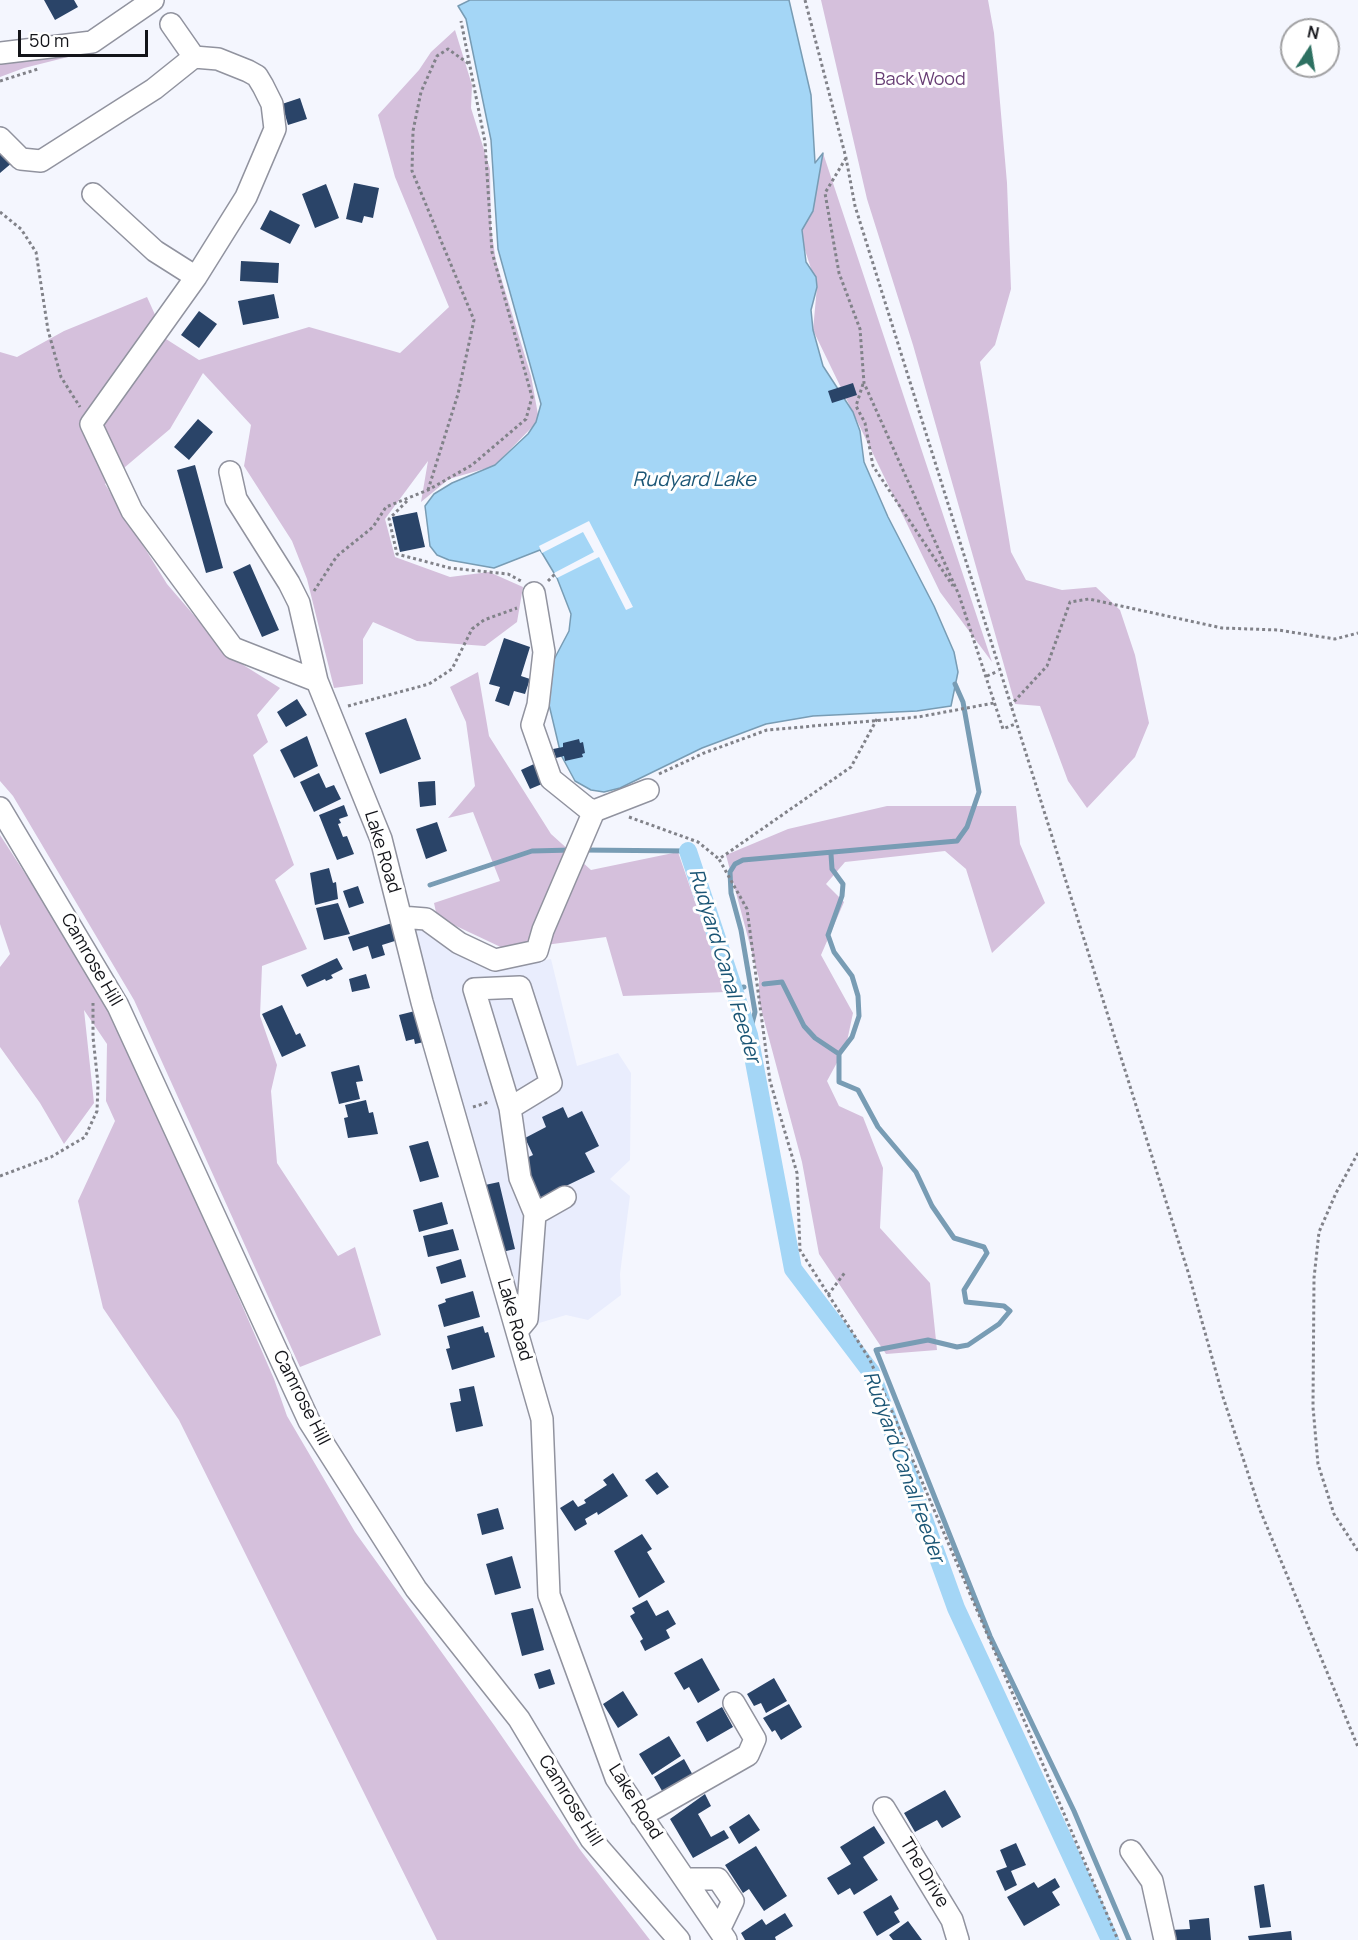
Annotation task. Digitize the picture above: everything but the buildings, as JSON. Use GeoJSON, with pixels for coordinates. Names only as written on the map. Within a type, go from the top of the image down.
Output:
{"type":"FeatureCollection","features":[{"type":"Feature","properties":{"kind":"street"},"geometry":{"type":"LineString","coordinates":[[0,53],[92,42],[153,0]]}},
{"type":"Feature","properties":{"kind":"street"},"geometry":{"type":"LineString","coordinates":[[171,24],[194,57]]}},
{"type":"Feature","properties":{"kind":"street"},"geometry":{"type":"LineString","coordinates":[[0,138],[21,159],[41,161],[154,89],[194,57],[218,60],[256,76],[272,104],[275,129],[246,197],[196,277],[91,424],[132,511],[234,648],[317,681]]}},
{"type":"Feature","properties":{"kind":"street"},"geometry":{"type":"LineString","coordinates":[[93,194],[155,251],[196,277]]}},
{"type":"Feature","properties":{"kind":"street","name":"Lake Road"},"geometry":{"type":"LineString","coordinates":[[230,472],[236,499],[289,583],[299,603],[317,681],[381,839],[422,1002],[542,1419],[549,1595],[616,1778],[723,1934]]}},
{"type":"Feature","properties":{"kind":"street"},"geometry":{"type":"LineString","coordinates":[[538,596],[544,652],[538,705],[532,725],[551,779],[594,811],[648,790]]}},
{"type":"Feature","properties":{"kind":"street","name":"Camrose Hill"},"geometry":{"type":"LineString","coordinates":[[0,808],[118,1006],[309,1421],[416,1589],[519,1719],[591,1839],[679,1940]]}},
{"type":"Feature","properties":{"kind":"street"},"geometry":{"type":"LineString","coordinates":[[401,917],[426,919],[459,943],[495,960],[537,951],[543,930],[594,811]]}},
{"type":"Feature","properties":{"kind":"street"},"geometry":{"type":"LineString","coordinates":[[508,1103],[551,1083],[520,987],[474,989],[508,1103],[520,1178],[535,1214],[527,1319],[517,1331]]}},
{"type":"Feature","properties":{"kind":"street"},"geometry":{"type":"LineString","coordinates":[[535,1214],[565,1197]]}},
{"type":"Feature","properties":{"kind":"street"},"geometry":{"type":"LineString","coordinates":[[642,1816],[748,1755],[755,1739],[734,1703]]}},
{"type":"Feature","properties":{"kind":"street","name":"The Drive"},"geometry":{"type":"LineString","coordinates":[[884,1808],[952,1920],[958,1940]]}},
{"type":"Feature","properties":{"kind":"street"},"geometry":{"type":"LineString","coordinates":[[1131,1851],[1152,1881],[1165,1940]]}},
{"type":"Feature","properties":{"kind":"path"},"geometry":{"type":"LineString","coordinates":[[805,0],[846,158],[855,206],[868,250],[1260,1510],[1358,1747]]}},
{"type":"Feature","properties":{"kind":"path"},"geometry":{"type":"LineString","coordinates":[[299,603],[319,587],[337,556],[373,528],[386,507],[428,490],[472,465],[526,418],[532,397],[492,252],[485,142],[460,21]]}},
{"type":"Feature","properties":{"kind":"path"},"geometry":{"type":"LineString","coordinates":[[428,490],[458,394],[474,320],[412,171],[413,131],[421,92],[437,56],[448,49],[470,66]]}},
{"type":"Feature","properties":{"kind":"path"},"geometry":{"type":"LineString","coordinates":[[846,158],[825,193],[839,273],[860,329],[864,383],[959,595],[1003,729],[1015,724]]}},
{"type":"Feature","properties":{"kind":"path"},"geometry":{"type":"LineString","coordinates":[[0,212],[21,229],[36,252],[48,330],[61,377],[91,424]]}},
{"type":"Feature","properties":{"kind":"path"},"geometry":{"type":"LineString","coordinates":[[864,383],[856,406],[865,423],[873,466],[959,595]]}},
{"type":"Feature","properties":{"kind":"path"},"geometry":{"type":"LineString","coordinates":[[409,498],[389,519],[397,554],[450,568],[508,574],[529,585],[538,596]]}},
{"type":"Feature","properties":{"kind":"path"},"geometry":{"type":"LineString","coordinates":[[330,711],[429,684],[452,669],[472,629],[484,620],[538,596],[555,574]]}},
{"type":"Feature","properties":{"kind":"path"},"geometry":{"type":"LineString","coordinates":[[1010,706],[1047,666],[1070,602],[1089,599],[1222,628],[1278,630],[1335,639],[1358,633]]}},
{"type":"Feature","properties":{"kind":"path"},"geometry":{"type":"LineString","coordinates":[[987,676],[998,670]]}},
{"type":"Feature","properties":{"kind":"path"},"geometry":{"type":"LineString","coordinates":[[648,790],[657,775],[704,753],[768,730],[936,714],[994,703]]}},
{"type":"Feature","properties":{"kind":"path"},"geometry":{"type":"LineString","coordinates":[[719,859],[851,767],[877,718]]}},
{"type":"Feature","properties":{"kind":"path"},"geometry":{"type":"LineString","coordinates":[[624,815],[699,842],[719,859],[727,870],[747,909],[770,1081],[797,1173],[800,1251],[870,1360],[1118,1940]]}},
{"type":"Feature","properties":{"kind":"path"},"geometry":{"type":"LineString","coordinates":[[0,1176],[51,1156],[85,1137],[97,1111],[98,1084],[93,1037],[93,1000]]}},
{"type":"Feature","properties":{"kind":"path"},"geometry":{"type":"LineString","coordinates":[[454,1113],[508,1103]]}},
{"type":"Feature","properties":{"kind":"path"},"geometry":{"type":"LineString","coordinates":[[1358,1153],[1336,1193],[1319,1232],[1314,1278],[1313,1407],[1318,1464],[1334,1514],[1358,1551]]}},
{"type":"Feature","properties":{"kind":"path"},"geometry":{"type":"LineString","coordinates":[[828,1294],[846,1271]]}},
{"type":"Feature","properties":{"kind":"shaded area"},"geometry":{"type":"Polygon","coordinates":[[[422,925],[524,964],[551,959],[577,1066],[618,1053],[631,1073],[630,1160],[610,1179],[630,1196],[620,1274],[621,1295],[588,1320],[566,1315],[529,1326],[518,1314],[457,1085],[411,931],[422,925]]]}},
{"type":"Feature","properties":{"kind":"green space","name":"Back Wood"},"geometry":{"type":"Polygon","coordinates":[[[821,0],[988,0],[994,33],[1007,183],[1011,289],[995,345],[980,362],[1011,552],[1026,580],[1062,590],[1096,587],[1120,610],[1135,655],[1149,723],[1135,757],[1087,808],[1068,781],[1040,706],[1015,704],[913,345],[867,199],[821,0]]]}},
{"type":"Feature","properties":{"kind":"green space"},"geometry":{"type":"Polygon","coordinates":[[[455,30],[472,85],[471,108],[490,169],[491,229],[496,261],[531,376],[539,420],[494,466],[449,479],[421,502],[428,461],[385,519],[395,557],[450,577],[489,572],[523,587],[517,622],[485,646],[417,641],[373,622],[363,639],[363,684],[334,688],[307,579],[292,541],[244,466],[251,425],[203,373],[170,429],[105,484],[167,584],[229,656],[280,688],[257,715],[268,742],[253,755],[294,865],[275,880],[307,949],[262,966],[260,1016],[277,1065],[271,1091],[277,1163],[338,1256],[355,1247],[381,1335],[300,1367],[134,1000],[13,796],[0,781],[0,352],[17,357],[64,331],[147,297],[166,339],[199,360],[309,327],[400,353],[449,307],[395,177],[378,115],[419,70],[431,52],[455,30]]]}},
{"type":"Feature","properties":{"kind":"green space"},"geometry":{"type":"Polygon","coordinates":[[[72,53],[68,57],[24,68],[0,77],[0,57],[72,53]]]}},
{"type":"Feature","properties":{"kind":"green space"},"geometry":{"type":"Polygon","coordinates":[[[823,153],[992,662],[940,592],[813,330],[817,287],[803,244],[802,230],[813,211],[823,153]]]}},
{"type":"Feature","properties":{"kind":"green space"},"geometry":{"type":"Polygon","coordinates":[[[478,672],[489,736],[551,834],[591,870],[678,852],[726,992],[623,996],[606,937],[507,950],[437,917],[434,903],[500,881],[473,812],[448,818],[475,786],[466,722],[450,687],[478,672]]]}},
{"type":"Feature","properties":{"kind":"green space"},"geometry":{"type":"Polygon","coordinates":[[[887,806],[1016,806],[1020,844],[1045,903],[992,953],[966,869],[945,851],[845,862],[826,884],[844,902],[821,955],[853,1013],[846,1046],[827,1081],[839,1106],[863,1117],[883,1168],[880,1228],[930,1283],[937,1350],[886,1354],[819,1254],[802,1162],[759,1001],[759,979],[726,855],[788,829],[887,806]]]}},
{"type":"Feature","properties":{"kind":"green space"},"geometry":{"type":"Polygon","coordinates":[[[0,835],[114,1010],[274,1379],[287,1416],[355,1532],[494,1725],[581,1851],[650,1940],[437,1940],[179,1420],[103,1308],[78,1201],[115,1121],[106,1101],[107,1044],[84,1010],[94,1103],[64,1144],[40,1103],[0,1047],[0,967],[10,954],[0,924],[0,835]]]}},
{"type":"Feature","properties":{"kind":"water","name":"Rudyard Lake"},"geometry":{"type":"Polygon","coordinates":[[[470,0],[789,0],[811,95],[815,163],[823,153],[813,211],[802,230],[806,262],[816,277],[817,287],[811,310],[813,330],[823,366],[853,412],[860,431],[864,462],[888,517],[934,606],[954,652],[958,672],[951,706],[917,711],[813,716],[766,724],[702,748],[620,788],[604,792],[591,790],[575,781],[561,755],[546,692],[550,667],[569,631],[571,614],[557,578],[542,553],[540,550],[494,568],[449,560],[437,555],[430,546],[425,506],[434,494],[452,483],[495,465],[528,434],[536,422],[541,404],[498,249],[491,140],[466,19],[458,6],[470,0]]]}},
{"type":"Feature","properties":{"kind":"pier"},"geometry":{"type":"Polygon","coordinates":[[[589,521],[633,607],[626,610],[599,557],[557,578],[554,573],[594,552],[583,532],[542,553],[539,546],[589,521]]]}},
{"type":"Feature","properties":{"kind":"waterway"},"geometry":{"type":"LineString","coordinates":[[749,1035],[755,1012],[741,930],[731,893],[730,872],[735,864],[743,860],[957,841],[967,827],[979,792],[963,702],[955,684]]}},
{"type":"Feature","properties":{"kind":"waterway"},"geometry":{"type":"LineString","coordinates":[[430,885],[532,851],[572,850]]}},
{"type":"Feature","properties":{"kind":"waterway"},"geometry":{"type":"LineString","coordinates":[[582,850],[688,851]]}},
{"type":"Feature","properties":{"kind":"waterway","name":"Rudyard Canal Feeder"},"geometry":{"type":"LineString","coordinates":[[688,851],[749,1035],[793,1269],[871,1372],[956,1608],[1110,1940]]}},
{"type":"Feature","properties":{"kind":"waterway"},"geometry":{"type":"LineString","coordinates":[[831,854],[832,869],[843,884],[842,896],[828,935],[834,952],[852,976],[858,996],[859,1016],[852,1037],[839,1054],[839,1082],[858,1090],[878,1127],[916,1172],[932,1206],[954,1238],[984,1247],[987,1253],[964,1290],[966,1302],[1004,1306],[1010,1311],[999,1324],[968,1345],[957,1347],[928,1340],[876,1350],[990,1636],[1074,1811],[1129,1940]]}},
{"type":"Feature","properties":{"kind":"waterway"},"geometry":{"type":"LineString","coordinates":[[764,984],[782,982],[804,1026],[815,1038],[839,1054]]}},
{"type":"Feature","properties":{"kind":"waterway"},"geometry":{"type":"LineString","coordinates":[[734,989],[744,987]]}}]}
